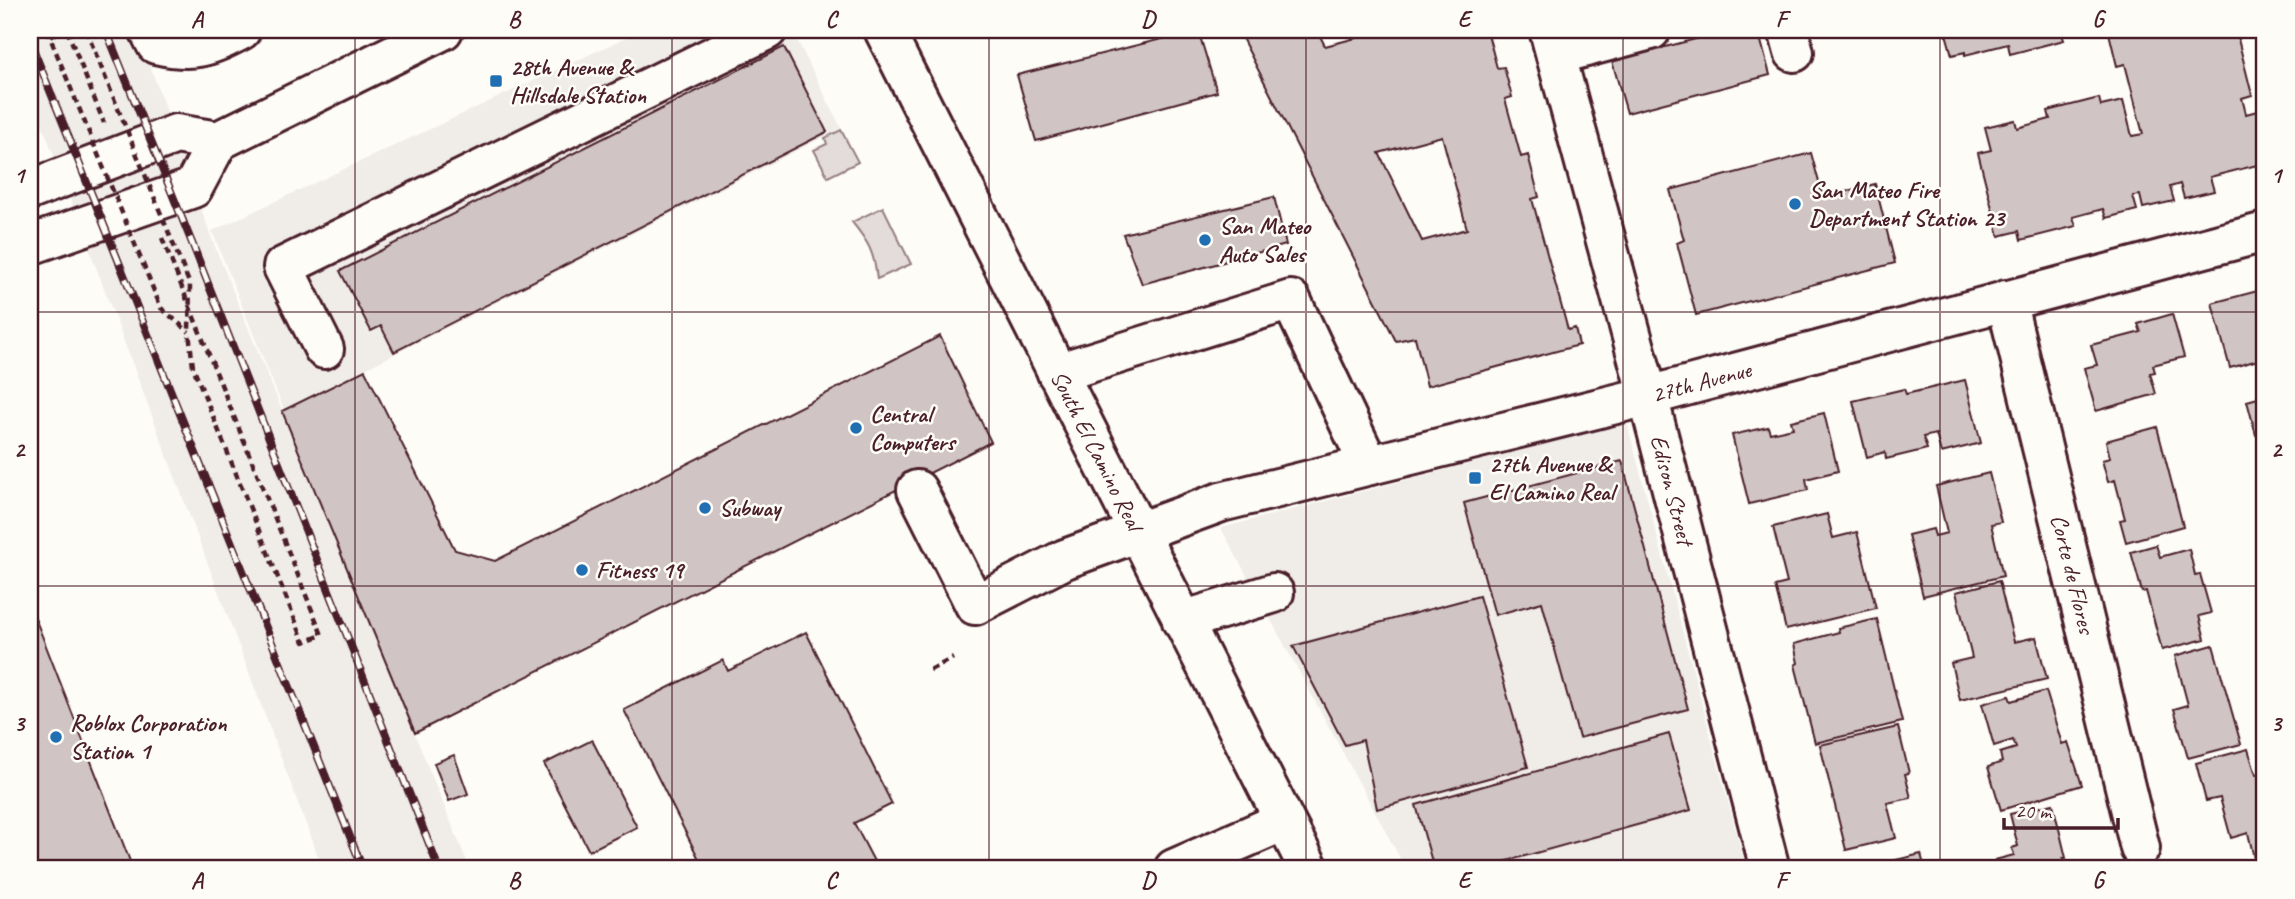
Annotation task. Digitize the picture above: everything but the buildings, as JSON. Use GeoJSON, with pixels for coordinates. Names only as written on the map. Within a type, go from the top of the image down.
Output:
{"type":"FeatureCollection","features":[{"type":"Feature","properties":{"kind":"street"},"geometry":{"type":"LineString","coordinates":[[149,30],[156,44],[180,50],[211,45],[242,30]]}},
{"type":"Feature","properties":{"kind":"street"},"geometry":{"type":"LineString","coordinates":[[30,190],[176,134],[218,141],[443,30]]}},
{"type":"Feature","properties":{"kind":"street"},"geometry":{"type":"LineString","coordinates":[[324,349],[283,267],[767,30]]}},
{"type":"Feature","properties":{"kind":"street","name":"South El Camino Real"},"geometry":{"type":"LineString","coordinates":[[884,30],[1309,869]]}},
{"type":"Feature","properties":{"kind":"street"},"geometry":{"type":"LineString","coordinates":[[1552,42],[1651,30]]}},
{"type":"Feature","properties":{"kind":"street","name":"Edison Street"},"geometry":{"type":"LineString","coordinates":[[1552,42],[1770,869]]}},
{"type":"Feature","properties":{"kind":"street"},"geometry":{"type":"LineString","coordinates":[[30,245],[193,188],[218,141]]}},
{"type":"Feature","properties":{"kind":"street","name":"27th Avenue"},"geometry":{"type":"LineString","coordinates":[[917,490],[975,604],[1065,559],[1221,502],[1647,396],[2265,232]]}},
{"type":"Feature","properties":{"kind":"street"},"geometry":{"type":"LineString","coordinates":[[1057,373],[1291,300],[1369,465]]}},
{"type":"Feature","properties":{"kind":"street","name":"Corte de Flores"},"geometry":{"type":"LineString","coordinates":[[2006,300],[2140,848]]}},
{"type":"Feature","properties":{"kind":"street"},"geometry":{"type":"LineString","coordinates":[[1182,621],[1274,593]]}},
{"type":"Feature","properties":{"kind":"street"},"geometry":{"type":"LineString","coordinates":[[1174,869],[1284,821]]}},
{"type":"Feature","properties":{"kind":"path"},"geometry":{"type":"LineString","coordinates":[[47,30],[161,308],[189,331]]}},
{"type":"Feature","properties":{"kind":"path"},"geometry":{"type":"LineString","coordinates":[[50,36],[66,30],[70,36],[99,112]]}},
{"type":"Feature","properties":{"kind":"path"},"geometry":{"type":"LineString","coordinates":[[86,30],[190,285],[189,331],[193,368],[303,642],[322,635],[159,231]]}},
{"type":"Feature","properties":{"kind":"path"},"geometry":{"type":"LineString","coordinates":[[929,670],[953,658]]}},
{"type":"Feature","properties":{"kind":"shaded area"},"geometry":{"type":"Polygon","coordinates":[[[30,30],[137,30],[213,242],[470,869],[323,869],[30,92],[30,30]]]}},
{"type":"Feature","properties":{"kind":"shaded area"},"geometry":{"type":"Polygon","coordinates":[[[642,30],[792,30],[841,128],[284,410],[212,231],[642,30]]]}},
{"type":"Feature","properties":{"kind":"shaded area"},"geometry":{"type":"Polygon","coordinates":[[[841,130],[858,162],[828,177],[814,150],[827,144],[825,138],[841,130]]]}},
{"type":"Feature","properties":{"kind":"shaded area"},"geometry":{"type":"Polygon","coordinates":[[[883,207],[911,264],[877,279],[870,248],[852,222],[883,207]]]}},
{"type":"Feature","properties":{"kind":"shaded area"},"geometry":{"type":"Polygon","coordinates":[[[1627,423],[1746,869],[1406,869],[1221,528],[1627,423]]]}},
{"type":"Feature","properties":{"kind":"railway"},"geometry":{"type":"LineString","coordinates":[[106,30],[439,869]]}},
{"type":"Feature","properties":{"kind":"railway"},"geometry":{"type":"LineString","coordinates":[[30,41],[363,869]]}},
{"type":"Feature","properties":{"kind":"place","name":"28th Avenue & Hillsdale Station"},"geometry":{"type":"Point","coordinates":[496,81]}},
{"type":"Feature","properties":{"kind":"place","name":"San Mateo Fire Department Station 23"},"geometry":{"type":"Point","coordinates":[1795,204]}},
{"type":"Feature","properties":{"kind":"place","name":"San Mateo Auto Sales"},"geometry":{"type":"Point","coordinates":[1205,240]}},
{"type":"Feature","properties":{"kind":"place","name":"Central Computers"},"geometry":{"type":"Point","coordinates":[856,428]}},
{"type":"Feature","properties":{"kind":"place","name":"27th Avenue & El Camino Real"},"geometry":{"type":"Point","coordinates":[1475,478]}},
{"type":"Feature","properties":{"kind":"place","name":"Subway"},"geometry":{"type":"Point","coordinates":[705,508]}},
{"type":"Feature","properties":{"kind":"place","name":"Fitness 19"},"geometry":{"type":"Point","coordinates":[582,570]}},
{"type":"Feature","properties":{"kind":"place","name":"Roblox Corporation Station 1"},"geometry":{"type":"Point","coordinates":[56,737]}}]}
